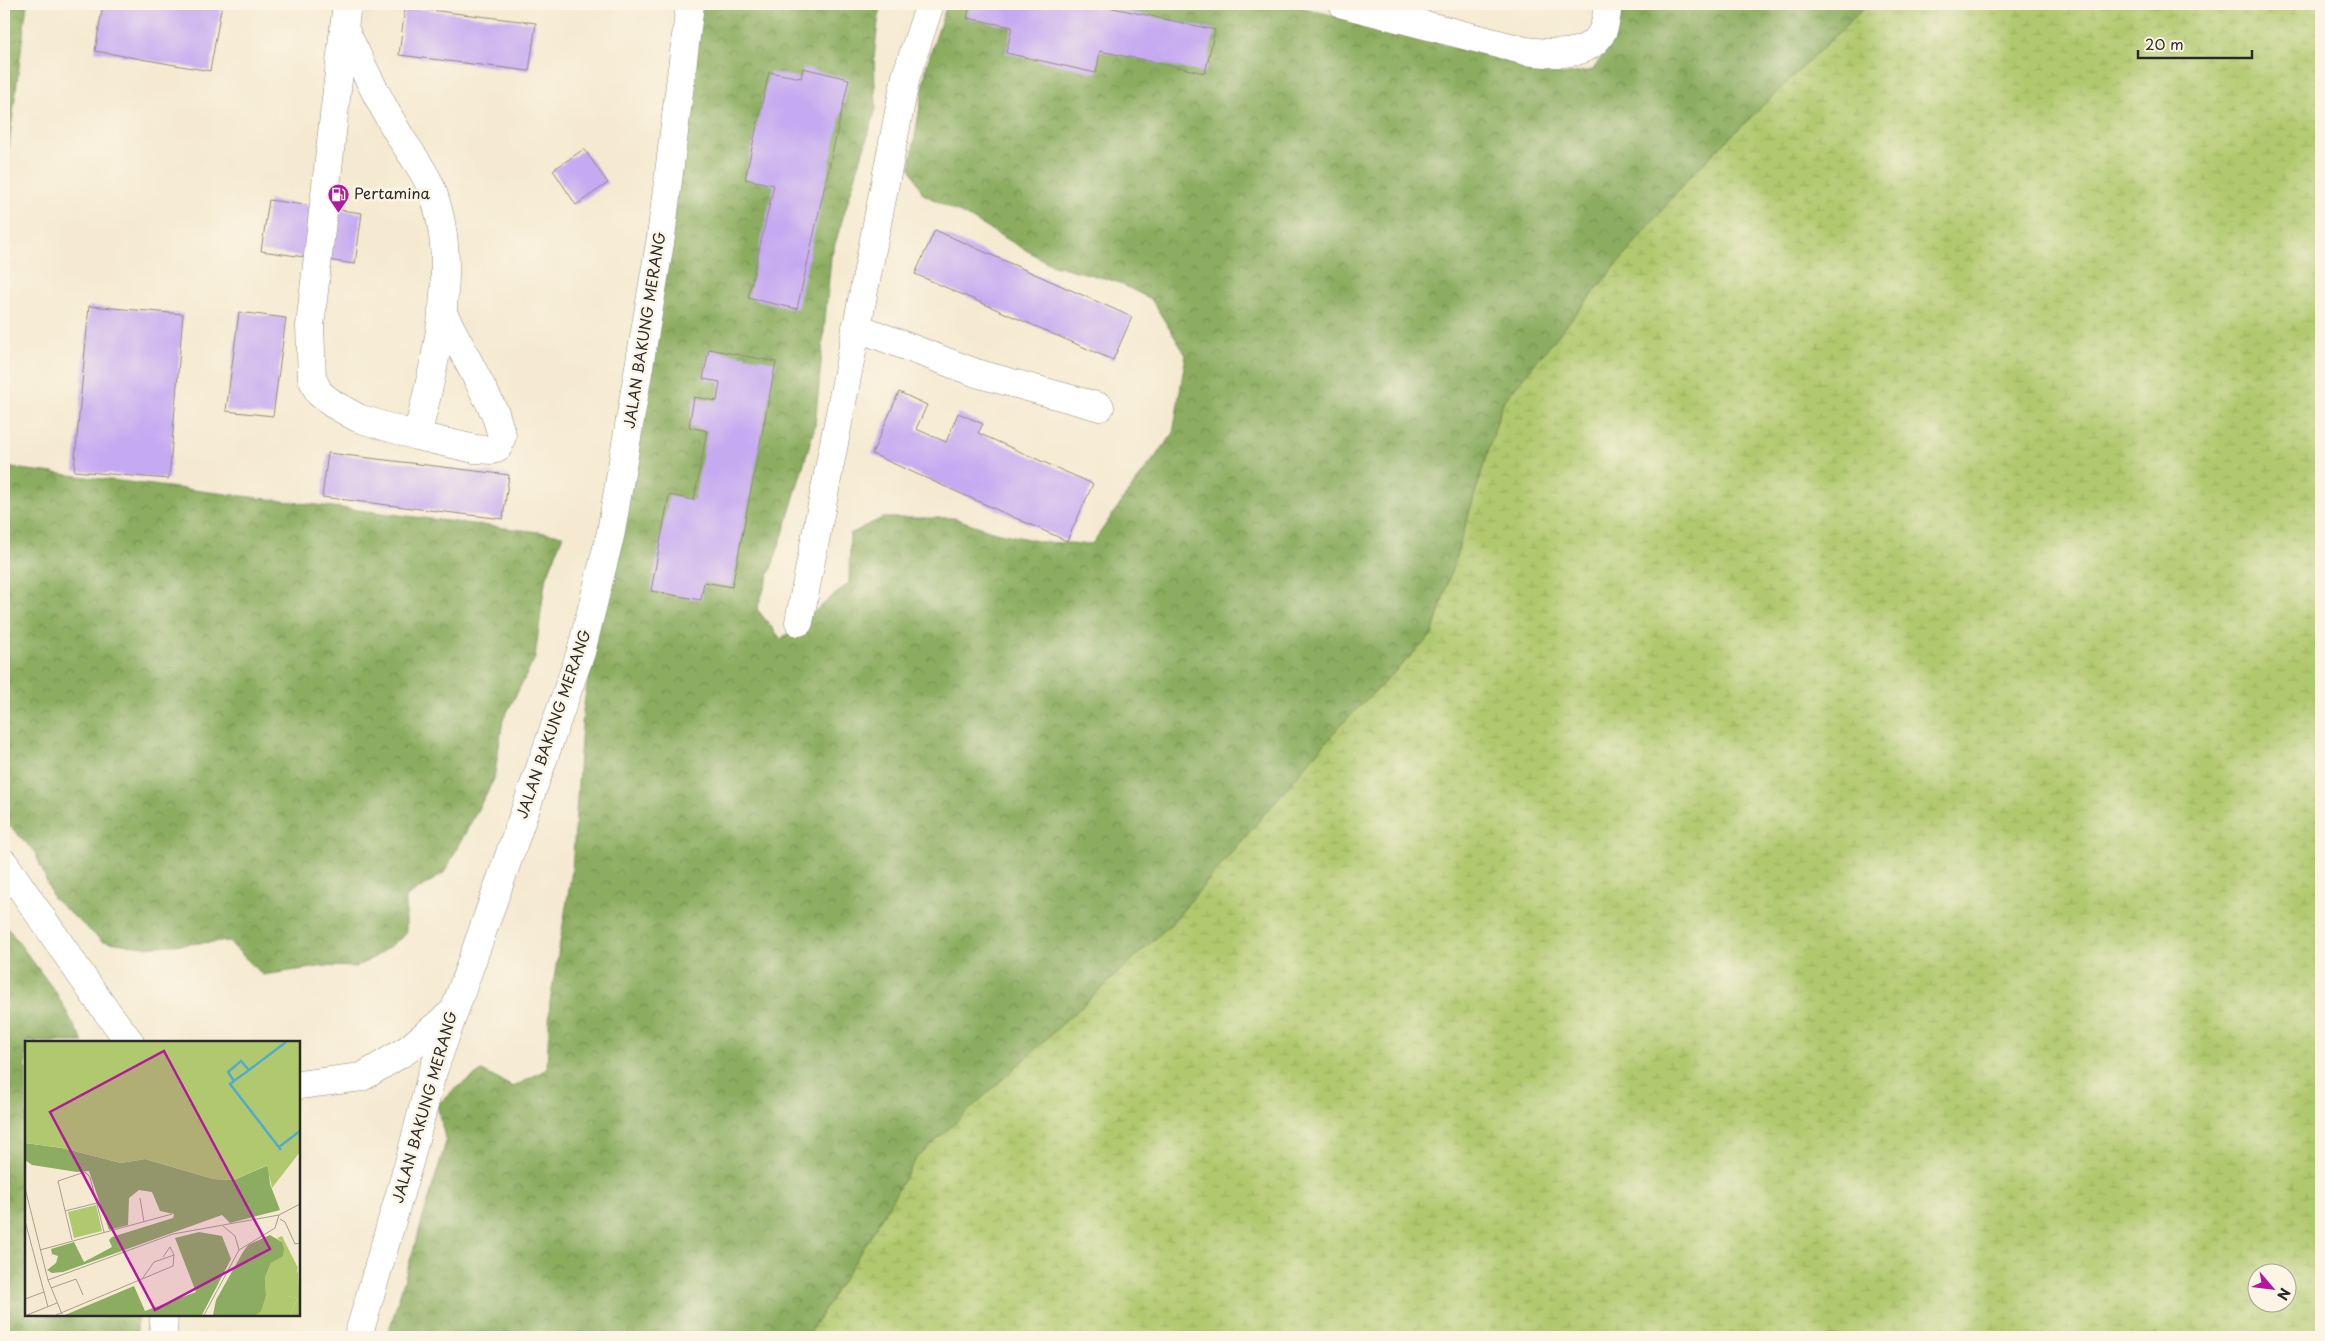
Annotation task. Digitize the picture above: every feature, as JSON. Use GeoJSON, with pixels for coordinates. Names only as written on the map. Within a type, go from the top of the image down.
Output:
{"type":"FeatureCollection","features":[{"type":"Feature","properties":{"kind":"street","name":"JALAN BAKUNG MERANG"},"geometry":{"type":"LineString","coordinates":[[358,1337],[410,1159],[431,1077],[581,652],[611,532],[661,237],[690,4]]}},
{"type":"Feature","properties":{"kind":"street"},"geometry":{"type":"LineString","coordinates":[[799,622],[906,76],[930,4]]}},
{"type":"Feature","properties":{"kind":"street"},"geometry":{"type":"LineString","coordinates":[[1343,4],[1526,51],[1548,54],[1576,51],[1592,44],[1603,31],[1608,4]]}},
{"type":"Feature","properties":{"kind":"street"},"geometry":{"type":"LineString","coordinates":[[346,16],[367,76],[429,184],[442,222],[446,268],[442,311],[431,380],[418,436]]}},
{"type":"Feature","properties":{"kind":"street"},"geometry":{"type":"LineString","coordinates":[[346,16],[310,326],[312,378],[319,393],[333,404],[358,418],[418,436],[475,449],[492,450],[498,447],[502,436],[495,413],[442,311]]}},
{"type":"Feature","properties":{"kind":"street"},"geometry":{"type":"LineString","coordinates":[[856,327],[901,346],[976,373],[1100,407]]}},
{"type":"Feature","properties":{"kind":"street"},"geometry":{"type":"LineString","coordinates":[[4,863],[101,1004],[129,1041]]}},
{"type":"Feature","properties":{"kind":"street"},"geometry":{"type":"LineString","coordinates":[[300,1085],[362,1076],[407,1050],[453,1012]]}},
{"type":"Feature","properties":{"kind":"street"},"geometry":{"type":"LineString","coordinates":[[163,1337],[164,1316]]}},
{"type":"Feature","properties":{"kind":"green space"},"geometry":{"type":"Polygon","coordinates":[[[4,4],[27,4],[4,184],[4,4]]]}},
{"type":"Feature","properties":{"kind":"green space"},"geometry":{"type":"Polygon","coordinates":[[[692,4],[880,4],[874,58],[876,109],[831,257],[815,426],[783,534],[757,609],[781,639],[849,583],[850,534],[882,518],[954,518],[995,532],[1042,542],[1092,544],[1129,491],[1173,434],[1186,355],[1151,299],[1115,281],[1050,264],[972,219],[923,194],[910,167],[927,64],[947,4],[1289,4],[1562,75],[1593,70],[1613,40],[1623,4],[1868,4],[1692,174],[1503,402],[1432,635],[1338,728],[1171,924],[916,1159],[872,1234],[807,1337],[387,1337],[446,1142],[437,1105],[456,1088],[482,1071],[513,1087],[547,1069],[550,1002],[572,871],[583,711],[692,4]]]}},
{"type":"Feature","properties":{"kind":"green space"},"geometry":{"type":"Polygon","coordinates":[[[1868,4],[2321,4],[2321,1337],[807,1337],[872,1234],[916,1159],[1171,924],[1338,728],[1432,635],[1503,402],[1692,174],[1868,4]]]}},
{"type":"Feature","properties":{"kind":"green space"},"geometry":{"type":"Polygon","coordinates":[[[4,467],[563,535],[545,582],[535,658],[503,720],[494,779],[444,873],[406,897],[406,934],[380,954],[356,967],[325,966],[263,975],[228,941],[144,947],[102,941],[53,898],[35,852],[4,820],[4,467]]]}},
{"type":"Feature","properties":{"kind":"green space"},"geometry":{"type":"Polygon","coordinates":[[[4,923],[57,994],[82,1041],[25,1041],[25,1316],[137,1316],[137,1337],[4,1337],[4,923]]]}},
{"type":"Feature","properties":{"kind":"building"},"geometry":{"type":"Polygon","coordinates":[[[103,4],[222,4],[210,71],[95,51],[103,4]]]}},
{"type":"Feature","properties":{"kind":"building"},"geometry":{"type":"Polygon","coordinates":[[[970,4],[1095,4],[1215,30],[1205,73],[1100,51],[1096,73],[1006,53],[1012,27],[967,18],[970,4]]]}},
{"type":"Feature","properties":{"kind":"building"},"geometry":{"type":"Polygon","coordinates":[[[405,7],[536,23],[529,71],[399,55],[405,7]]]}},
{"type":"Feature","properties":{"kind":"building"},"geometry":{"type":"Polygon","coordinates":[[[803,68],[849,79],[797,309],[748,298],[774,185],[745,179],[769,72],[801,78],[803,68]]]}},
{"type":"Feature","properties":{"kind":"building"},"geometry":{"type":"Polygon","coordinates":[[[584,149],[608,183],[576,205],[553,170],[584,149]]]}},
{"type":"Feature","properties":{"kind":"building"},"geometry":{"type":"Polygon","coordinates":[[[269,200],[362,213],[355,264],[261,251],[269,200]]]}},
{"type":"Feature","properties":{"kind":"building"},"geometry":{"type":"Polygon","coordinates":[[[935,230],[1132,317],[1113,360],[915,274],[935,230]]]}},
{"type":"Feature","properties":{"kind":"building"},"geometry":{"type":"Polygon","coordinates":[[[89,306],[183,314],[169,479],[74,471],[89,306]]]}},
{"type":"Feature","properties":{"kind":"building"},"geometry":{"type":"Polygon","coordinates":[[[239,312],[286,318],[273,416],[226,411],[239,312]]]}},
{"type":"Feature","properties":{"kind":"building"},"geometry":{"type":"Polygon","coordinates":[[[709,349],[776,362],[732,587],[704,582],[701,600],[651,591],[669,495],[694,500],[707,431],[689,427],[694,397],[717,401],[720,382],[703,379],[709,349]]]}},
{"type":"Feature","properties":{"kind":"building"},"geometry":{"type":"Polygon","coordinates":[[[899,392],[927,405],[916,429],[946,442],[958,413],[983,424],[978,433],[1093,484],[1067,541],[872,454],[899,392]]]}},
{"type":"Feature","properties":{"kind":"building"},"geometry":{"type":"Polygon","coordinates":[[[328,453],[509,475],[503,519],[322,497],[328,453]]]}},
{"type":"Feature","properties":{"kind":"place","name":"Pertamina"},"geometry":{"type":"Point","coordinates":[338,213]}}]}
